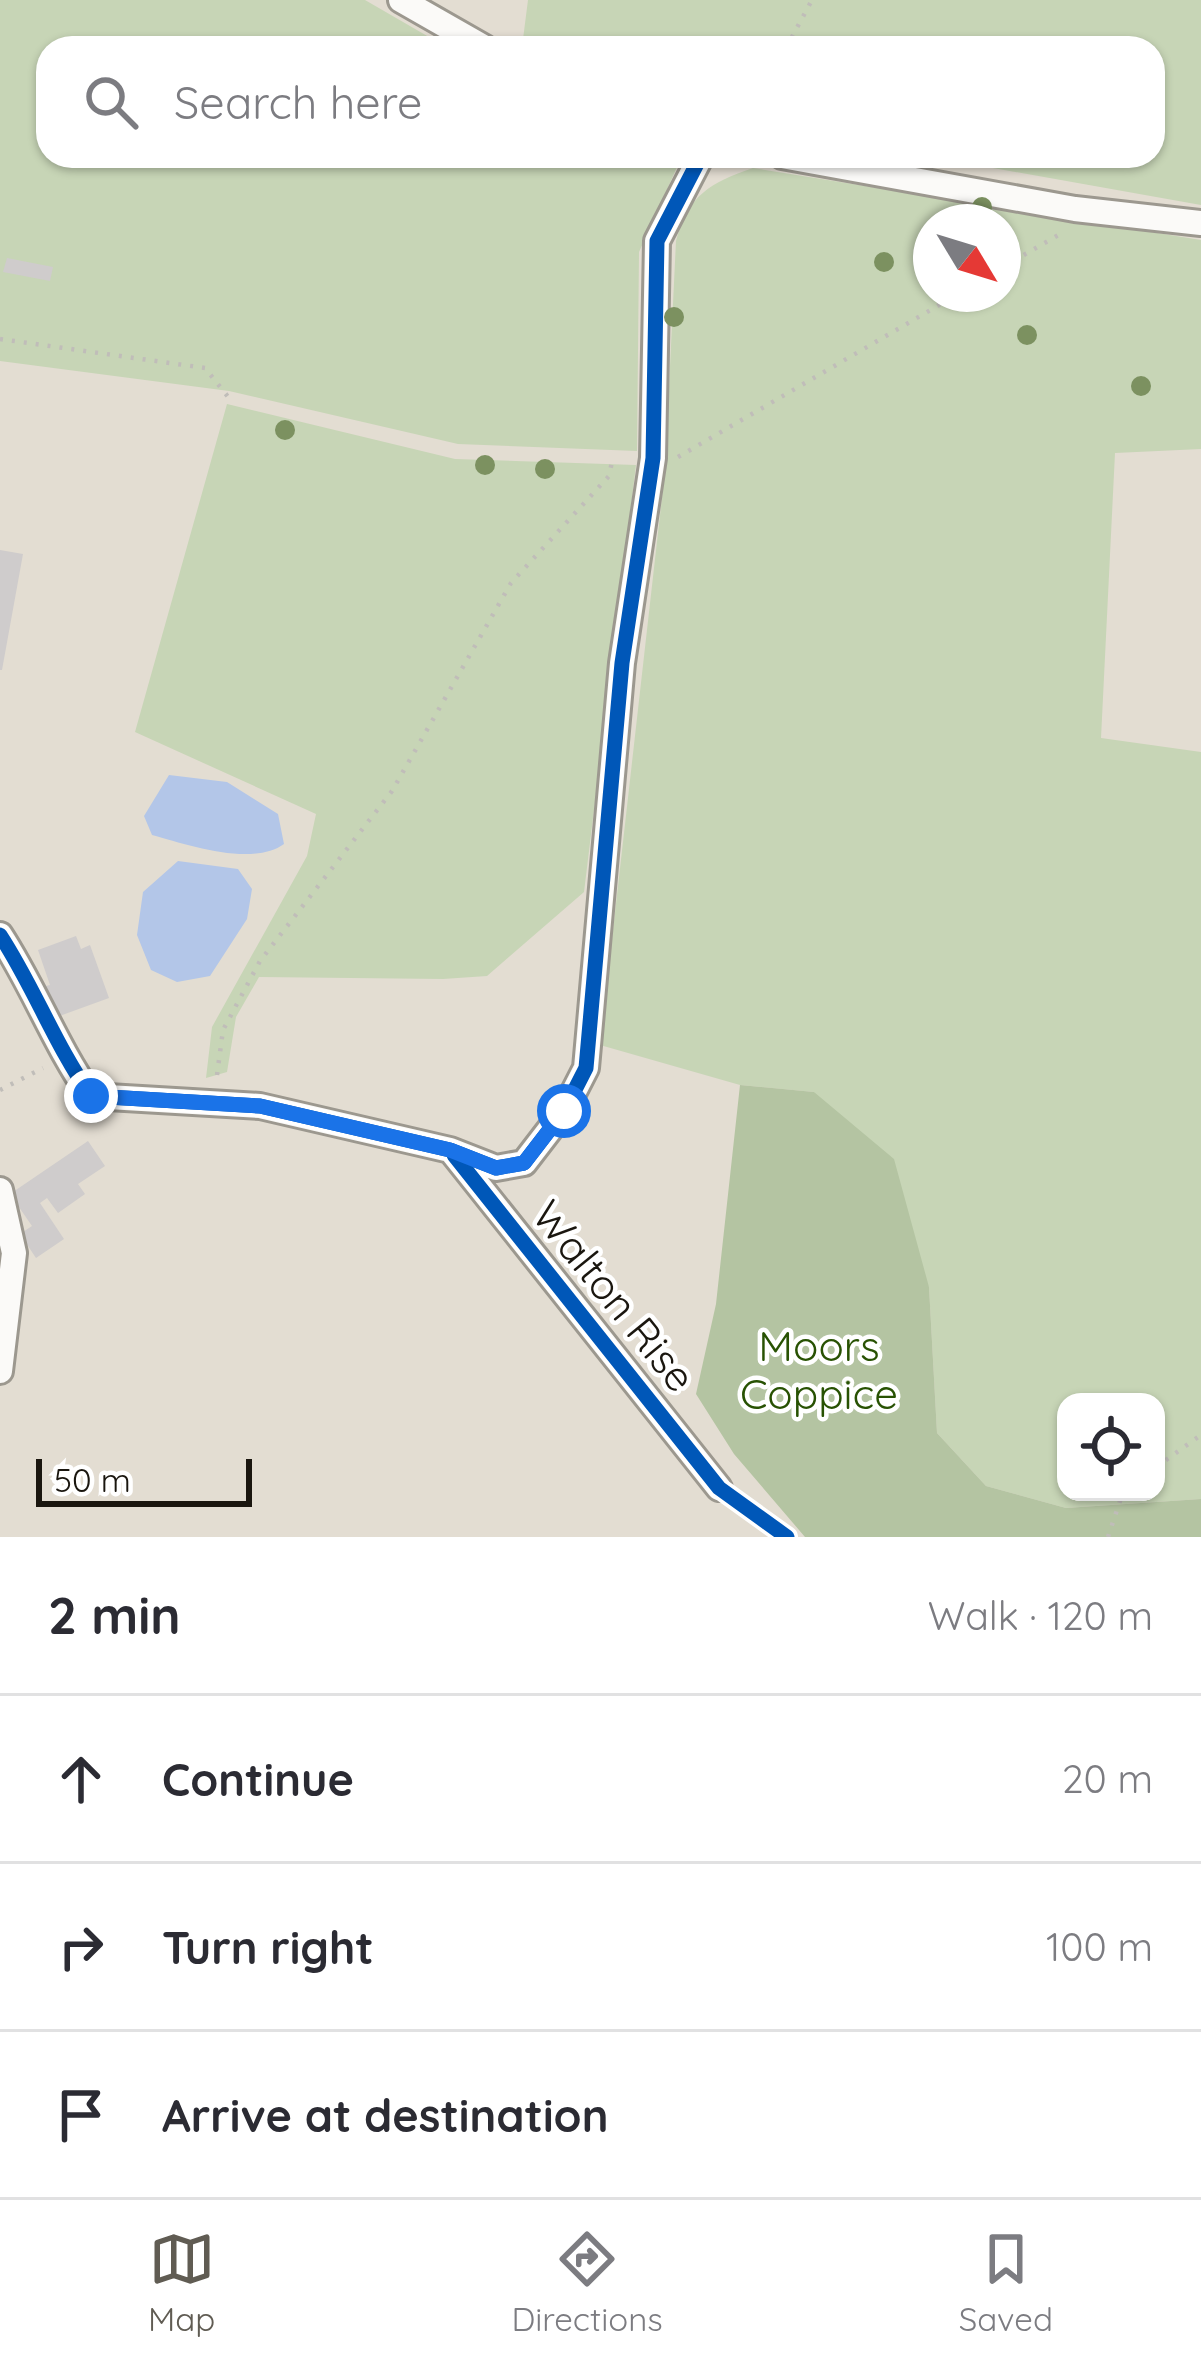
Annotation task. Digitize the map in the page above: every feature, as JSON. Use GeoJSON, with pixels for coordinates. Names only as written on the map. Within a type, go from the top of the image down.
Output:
{"type":"FeatureCollection","features":[{"type":"Feature","properties":{"kind":"street"},"geometry":{"type":"LineString","coordinates":[[401,0],[464,36]]}},
{"type":"Feature","properties":{"kind":"street"},"geometry":{"type":"LineString","coordinates":[[0,935],[22,969],[64,1058],[91,1096],[260,1106],[450,1150],[496,1168],[524,1163],[564,1111],[586,1068],[622,663],[652,458],[657,241],[695,168]]}},
{"type":"Feature","properties":{"kind":"street"},"geometry":{"type":"LineString","coordinates":[[848,168],[1075,209],[1201,224]]}},
{"type":"Feature","properties":{"kind":"street","name":"Walton Rise"},"geometry":{"type":"LineString","coordinates":[[450,1150],[719,1488]]}},
{"type":"Feature","properties":{"kind":"street"},"geometry":{"type":"LineString","coordinates":[[0,1190],[14,1253],[0,1371]]}},
{"type":"Feature","properties":{"kind":"path"},"geometry":{"type":"LineString","coordinates":[[792,36],[812,0]]}},
{"type":"Feature","properties":{"kind":"path"},"geometry":{"type":"LineString","coordinates":[[1021,257],[1060,234],[1075,209]]}},
{"type":"Feature","properties":{"kind":"path"},"geometry":{"type":"LineString","coordinates":[[652,458],[683,457],[928,312]]}},
{"type":"Feature","properties":{"kind":"path"},"geometry":{"type":"LineString","coordinates":[[0,339],[205,368],[230,398]]}},
{"type":"Feature","properties":{"kind":"path"},"geometry":{"type":"LineString","coordinates":[[214,1105],[223,1030],[260,961],[392,791],[511,584],[609,476],[613,457]]}},
{"type":"Feature","properties":{"kind":"path"},"geometry":{"type":"LineString","coordinates":[[0,1090],[64,1058]]}},
{"type":"Feature","properties":{"kind":"path"},"geometry":{"type":"LineString","coordinates":[[1165,1461],[1201,1435]]}},
{"type":"Feature","properties":{"kind":"path"},"geometry":{"type":"LineString","coordinates":[[1108,1537],[1120,1501]]}},
{"type":"Feature","properties":{"kind":"green space"},"geometry":{"type":"Polygon","coordinates":[[[0,0],[365,0],[427,36],[36,36],[36,168],[677,168],[639,252],[637,451],[458,444],[229,391],[0,361],[0,0]]]}},
{"type":"Feature","properties":{"kind":"green space"},"geometry":{"type":"Polygon","coordinates":[[[528,0],[1201,0],[1201,205],[993,168],[1165,168],[1165,36],[523,36],[528,0]]]}},
{"type":"Feature","properties":{"kind":"green space"},"geometry":{"type":"Polygon","coordinates":[[[753,168],[977,204],[913,204],[913,312],[1021,312],[1021,211],[1201,240],[1201,449],[1115,453],[1101,738],[1201,752],[1201,1499],[1066,1508],[986,1486],[937,1433],[929,1287],[814,1092],[740,1085],[600,1045],[665,471],[676,241],[687,212],[713,186],[753,168]]]}},
{"type":"Feature","properties":{"kind":"green space"},"geometry":{"type":"Polygon","coordinates":[[[227,404],[455,459],[636,465],[584,892],[487,976],[259,977],[236,1017],[227,1072],[206,1078],[212,1027],[307,856],[316,814],[135,732],[227,404]]]}},
{"type":"Feature","properties":{"kind":"green space","name":"Moors Coppice"},"geometry":{"type":"Polygon","coordinates":[[[740,1085],[814,1092],[894,1159],[929,1287],[937,1433],[986,1486],[1066,1508],[1201,1499],[1201,1537],[805,1537],[734,1454],[696,1394],[716,1304],[740,1085]]]}},
{"type":"Feature","properties":{"kind":"water"},"geometry":{"type":"Polygon","coordinates":[[[169,775],[227,782],[278,814],[284,844],[271,851],[238,854],[152,835],[144,816],[169,775]]]}},
{"type":"Feature","properties":{"kind":"water"},"geometry":{"type":"Polygon","coordinates":[[[178,861],[238,869],[252,889],[247,919],[210,976],[177,982],[151,970],[137,935],[143,892],[178,861]]]}},
{"type":"Feature","properties":{"kind":"building"},"geometry":{"type":"Polygon","coordinates":[[[7,258],[53,267],[50,281],[3,272],[7,258]]]}},
{"type":"Feature","properties":{"kind":"building"},"geometry":{"type":"Polygon","coordinates":[[[0,550],[23,554],[2,670],[0,670],[0,550]]]}},
{"type":"Feature","properties":{"kind":"building"},"geometry":{"type":"Polygon","coordinates":[[[76,936],[81,949],[90,945],[109,998],[54,1018],[42,987],[50,985],[38,950],[76,936]]]}},
{"type":"Feature","properties":{"kind":"building"},"geometry":{"type":"Polygon","coordinates":[[[88,1141],[105,1166],[78,1184],[85,1194],[58,1213],[47,1198],[40,1203],[64,1239],[36,1258],[20,1234],[32,1226],[10,1194],[88,1141]]]}},
{"type":"Feature","properties":{"kind":"cycle path"},"geometry":{"type":"LineString","coordinates":[[0,935],[91,1096],[260,1106],[450,1150],[496,1168],[524,1163],[564,1111],[586,1068],[622,663],[653,458],[657,241],[695,168]]}},
{"type":"Feature","properties":{"kind":"cycle path"},"geometry":{"type":"LineString","coordinates":[[454,1155],[719,1488],[787,1537]]}},
{"type":"Feature","properties":{"kind":"route"},"geometry":{"type":"LineString","coordinates":[[91,1096],[260,1106],[450,1150],[496,1168],[524,1163],[564,1111]]}}]}
